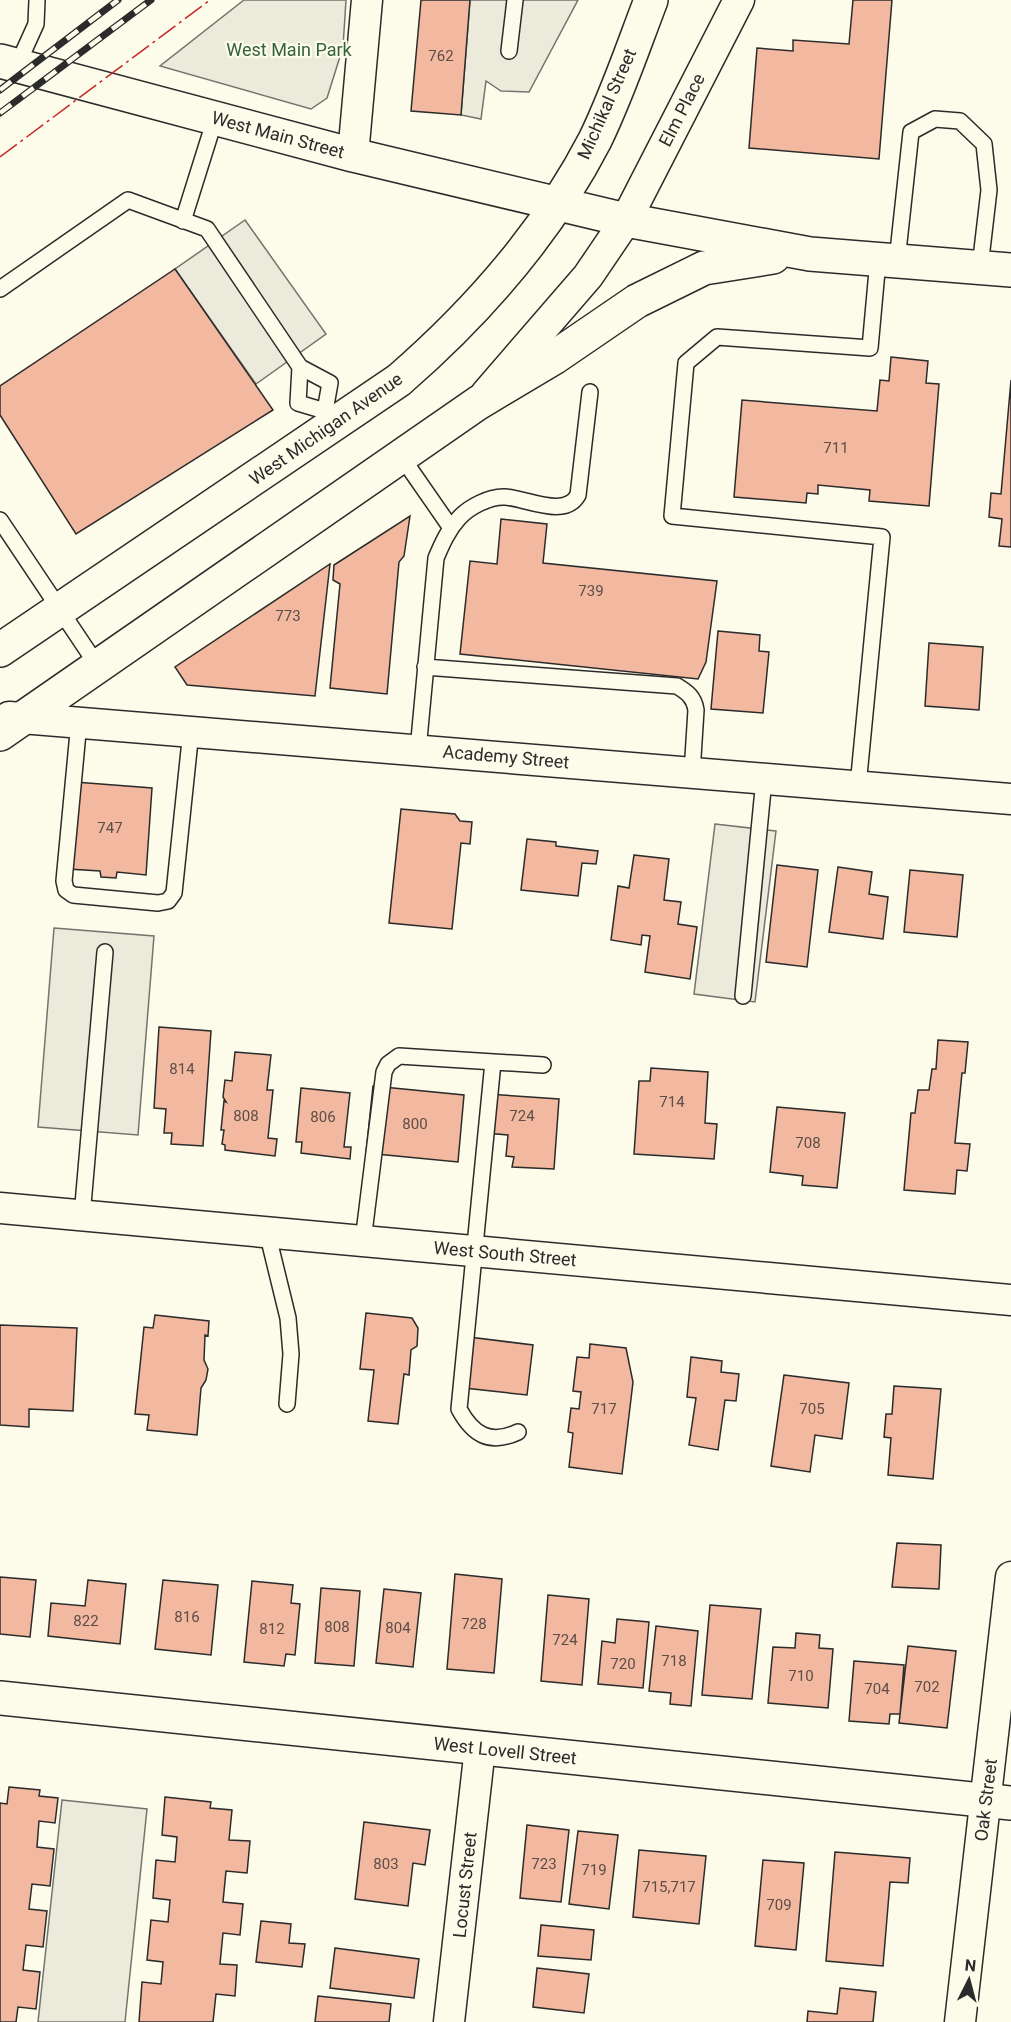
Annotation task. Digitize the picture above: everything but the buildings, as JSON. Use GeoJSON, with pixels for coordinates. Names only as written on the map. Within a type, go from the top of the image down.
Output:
{"type":"FeatureCollection","features":[{"type":"Feature","properties":{"kind":"main road","name":"Michikal Street"},"geometry":{"type":"LineString","coordinates":[[557,205],[594,141],[651,0]]}},
{"type":"Feature","properties":{"kind":"main road","name":"West Main Street"},"geometry":{"type":"LineString","coordinates":[[8,63],[353,155],[557,205]]}},
{"type":"Feature","properties":{"kind":"main road"},"geometry":{"type":"LineString","coordinates":[[557,205],[810,254],[996,269]]}},
{"type":"Feature","properties":{"kind":"main road","name":"West Michigan Avenue"},"geometry":{"type":"LineString","coordinates":[[0,650],[61,610],[329,418],[399,380],[452,334],[496,284],[557,205]]}},
{"type":"Feature","properties":{"kind":"main road"},"geometry":{"type":"LineString","coordinates":[[8,722],[97,665],[478,403],[555,357],[637,301],[704,268],[766,257],[810,254]]}},
{"type":"Feature","properties":{"kind":"main road","name":"West Lovell Street"},"geometry":{"type":"LineString","coordinates":[[0,1698],[998,1802]]}},
{"type":"Feature","properties":{"kind":"street"},"geometry":{"type":"LineString","coordinates":[[353,155],[367,0]]}},
{"type":"Feature","properties":{"kind":"street","name":"Elm Place"},"geometry":{"type":"LineString","coordinates":[[626,220],[739,0]]}},
{"type":"Feature","properties":{"kind":"street"},"geometry":{"type":"LineString","coordinates":[[478,403],[588,276],[626,220]]}},
{"type":"Feature","properties":{"kind":"street","name":"Academy Street"},"geometry":{"type":"LineString","coordinates":[[8,722],[79,722],[1011,799]]}},
{"type":"Feature","properties":{"kind":"street","name":"West South Street"},"geometry":{"type":"LineString","coordinates":[[0,1208],[1011,1300]]}},
{"type":"Feature","properties":{"kind":"street","name":"Oak Street"},"geometry":{"type":"LineString","coordinates":[[960,2022],[998,1802],[1011,1577]]}},
{"type":"Feature","properties":{"kind":"street","name":"Locust Street"},"geometry":{"type":"LineString","coordinates":[[449,2022],[480,1748]]}},
{"type":"Feature","properties":{"kind":"lane"},"geometry":{"type":"LineString","coordinates":[[8,63],[36,24],[37,0]]}},
{"type":"Feature","properties":{"kind":"lane"},"geometry":{"type":"LineString","coordinates":[[508,51],[516,0]]}},
{"type":"Feature","properties":{"kind":"lane"},"geometry":{"type":"LineString","coordinates":[[189,223],[215,119]]}},
{"type":"Feature","properties":{"kind":"lane"},"geometry":{"type":"LineString","coordinates":[[858,786],[882,537],[672,516],[686,363],[717,337],[870,348],[911,132],[935,119],[960,121],[984,144],[996,269]]}},
{"type":"Feature","properties":{"kind":"lane"},"geometry":{"type":"LineString","coordinates":[[0,289],[128,200],[207,229],[300,367],[330,383],[329,418],[298,403],[300,367]]}},
{"type":"Feature","properties":{"kind":"lane"},"geometry":{"type":"LineString","coordinates":[[418,750],[436,558],[451,528],[473,507],[502,496],[563,507],[573,503],[578,495],[590,392]]}},
{"type":"Feature","properties":{"kind":"lane"},"geometry":{"type":"LineString","coordinates":[[401,456],[451,528]]}},
{"type":"Feature","properties":{"kind":"lane"},"geometry":{"type":"LineString","coordinates":[[0,520],[97,665]]}},
{"type":"Feature","properties":{"kind":"lane"},"geometry":{"type":"LineString","coordinates":[[426,667],[677,686],[695,701],[692,773]]}},
{"type":"Feature","properties":{"kind":"lane"},"geometry":{"type":"LineString","coordinates":[[79,722],[64,881],[66,890],[73,895],[158,903],[168,901],[174,893],[190,731]]}},
{"type":"Feature","properties":{"kind":"lane"},"geometry":{"type":"LineString","coordinates":[[743,996],[764,778]]}},
{"type":"Feature","properties":{"kind":"lane"},"geometry":{"type":"LineString","coordinates":[[82,1216],[105,952]]}},
{"type":"Feature","properties":{"kind":"lane"},"geometry":{"type":"LineString","coordinates":[[363,1241],[384,1072],[388,1064],[399,1056],[543,1065]]}},
{"type":"Feature","properties":{"kind":"lane"},"geometry":{"type":"LineString","coordinates":[[493,1062],[459,1409],[468,1426],[486,1436],[502,1439],[518,1432]]}},
{"type":"Feature","properties":{"kind":"lane"},"geometry":{"type":"LineString","coordinates":[[267,1232],[288,1318],[291,1354],[287,1404]]}},
{"type":"Feature","properties":{"kind":"green space","name":"West Main Park"},"geometry":{"type":"Polygon","coordinates":[[[244,0],[346,0],[343,47],[327,98],[311,109],[160,66],[244,0]]]}},
{"type":"Feature","properties":{"kind":"shaded area"},"geometry":{"type":"Polygon","coordinates":[[[470,0],[578,0],[529,92],[501,91],[486,81],[481,119],[461,115],[470,0]]]}},
{"type":"Feature","properties":{"kind":"shaded area"},"geometry":{"type":"Polygon","coordinates":[[[245,220],[326,334],[256,384],[175,269],[245,220]]]}},
{"type":"Feature","properties":{"kind":"shaded area"},"geometry":{"type":"Polygon","coordinates":[[[715,824],[776,831],[755,1002],[694,994],[715,824]]]}},
{"type":"Feature","properties":{"kind":"shaded area"},"geometry":{"type":"Polygon","coordinates":[[[54,928],[154,936],[138,1135],[38,1127],[54,928]]]}},
{"type":"Feature","properties":{"kind":"shaded area"},"geometry":{"type":"Polygon","coordinates":[[[62,1800],[147,1809],[125,2022],[38,2022],[62,1800]]]}},
{"type":"Feature","properties":{"kind":"railway"},"geometry":{"type":"LineString","coordinates":[[0,90],[118,0]]}},
{"type":"Feature","properties":{"kind":"railway"},"geometry":{"type":"LineString","coordinates":[[0,113],[151,0]]}},
{"type":"Feature","properties":{"kind":"power"},"geometry":{"type":"LineString","coordinates":[[0,157],[210,0]]}}]}
